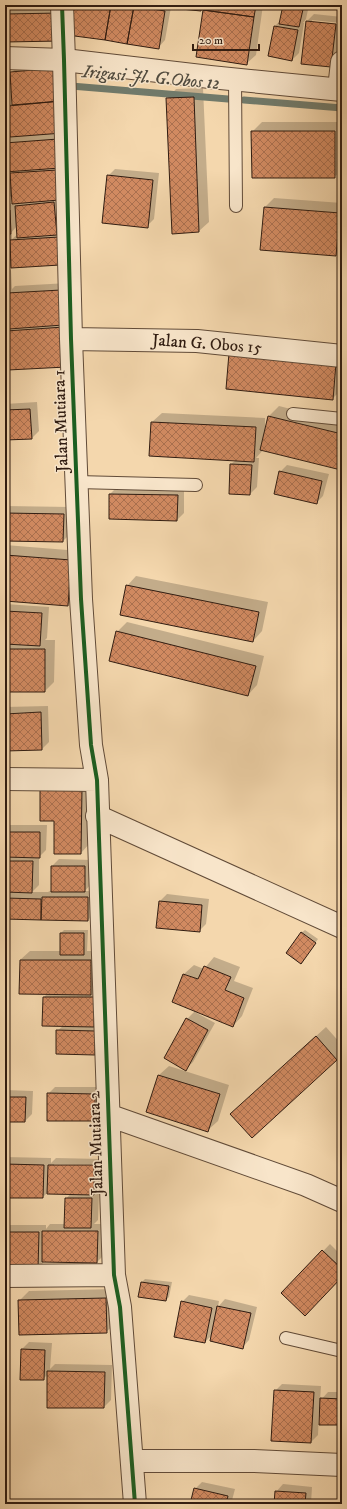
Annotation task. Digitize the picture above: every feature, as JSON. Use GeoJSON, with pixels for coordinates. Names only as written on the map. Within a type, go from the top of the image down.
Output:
{"type":"FeatureCollection","features":[{"type":"Feature","properties":{"kind":"street","name":"Jalan Mutiara 1"},"geometry":{"type":"LineString","coordinates":[[62,5],[76,482],[85,665],[92,745],[97,780]]}},
{"type":"Feature","properties":{"kind":"street"},"geometry":{"type":"LineString","coordinates":[[5,58],[64,60],[235,80],[341,90],[342,62]]}},
{"type":"Feature","properties":{"kind":"street","name":"Jalan G. Obos 15"},"geometry":{"type":"LineString","coordinates":[[71,338],[197,341],[342,356]]}},
{"type":"Feature","properties":{"kind":"street"},"geometry":{"type":"LineString","coordinates":[[5,779],[97,780]]}},
{"type":"Feature","properties":{"kind":"street","name":"Jalan Mutiara 2"},"geometry":{"type":"LineString","coordinates":[[97,780],[97,816],[114,1274],[120,1307],[136,1504]]}},
{"type":"Feature","properties":{"kind":"street"},"geometry":{"type":"LineString","coordinates":[[97,816],[342,927]]}},
{"type":"Feature","properties":{"kind":"street"},"geometry":{"type":"LineString","coordinates":[[108,1115],[306,1185],[342,1201]]}},
{"type":"Feature","properties":{"kind":"street"},"geometry":{"type":"LineString","coordinates":[[5,1276],[114,1274]]}},
{"type":"Feature","properties":{"kind":"street"},"geometry":{"type":"LineString","coordinates":[[133,1460],[254,1461],[342,1465]]}},
{"type":"Feature","properties":{"kind":"lane"},"geometry":{"type":"LineString","coordinates":[[235,80],[236,206]]}},
{"type":"Feature","properties":{"kind":"lane"},"geometry":{"type":"LineString","coordinates":[[293,414],[342,418]]}},
{"type":"Feature","properties":{"kind":"lane"},"geometry":{"type":"LineString","coordinates":[[76,482],[196,485]]}},
{"type":"Feature","properties":{"kind":"lane"},"geometry":{"type":"LineString","coordinates":[[286,1338],[342,1351]]}},
{"type":"Feature","properties":{"kind":"building"},"geometry":{"type":"Polygon","coordinates":[[[5,5],[55,5],[55,7],[5,7],[5,5]]]}},
{"type":"Feature","properties":{"kind":"building"},"geometry":{"type":"Polygon","coordinates":[[[72,5],[111,5],[105,40],[67,35],[72,5]]]}},
{"type":"Feature","properties":{"kind":"building"},"geometry":{"type":"Polygon","coordinates":[[[111,5],[134,6],[127,44],[105,40],[111,5]]]}},
{"type":"Feature","properties":{"kind":"building"},"geometry":{"type":"Polygon","coordinates":[[[172,5],[202,5],[201,11],[171,8],[172,5]]]}},
{"type":"Feature","properties":{"kind":"building"},"geometry":{"type":"Polygon","coordinates":[[[204,5],[256,5],[254,17],[203,10],[204,5]]]}},
{"type":"Feature","properties":{"kind":"building"},"geometry":{"type":"Polygon","coordinates":[[[283,5],[304,5],[299,27],[279,24],[283,5]]]}},
{"type":"Feature","properties":{"kind":"building"},"geometry":{"type":"Polygon","coordinates":[[[134,6],[165,11],[159,49],[127,44],[134,6]]]}},
{"type":"Feature","properties":{"kind":"building"},"geometry":{"type":"Polygon","coordinates":[[[203,10],[254,17],[247,65],[196,57],[203,10]]]}},
{"type":"Feature","properties":{"kind":"building"},"geometry":{"type":"Polygon","coordinates":[[[60,13],[60,41],[5,42],[5,14],[60,13]]]}},
{"type":"Feature","properties":{"kind":"building"},"geometry":{"type":"Polygon","coordinates":[[[306,21],[336,24],[331,67],[301,64],[306,21]]]}},
{"type":"Feature","properties":{"kind":"building"},"geometry":{"type":"Polygon","coordinates":[[[274,26],[298,30],[292,61],[268,56],[274,26]]]}},
{"type":"Feature","properties":{"kind":"building"},"geometry":{"type":"Polygon","coordinates":[[[58,68],[61,101],[12,105],[10,72],[58,68]]]}},
{"type":"Feature","properties":{"kind":"building"},"geometry":{"type":"Polygon","coordinates":[[[194,97],[199,232],[172,234],[166,98],[194,97]]]}},
{"type":"Feature","properties":{"kind":"building"},"geometry":{"type":"Polygon","coordinates":[[[61,101],[63,133],[10,137],[8,106],[61,101]]]}},
{"type":"Feature","properties":{"kind":"building"},"geometry":{"type":"Polygon","coordinates":[[[338,105],[342,105],[342,172],[338,172],[338,105]]]}},
{"type":"Feature","properties":{"kind":"building"},"geometry":{"type":"Polygon","coordinates":[[[251,131],[335,131],[335,178],[252,178],[251,131]]]}},
{"type":"Feature","properties":{"kind":"building"},"geometry":{"type":"Polygon","coordinates":[[[58,139],[60,168],[5,172],[5,143],[58,139]]]}},
{"type":"Feature","properties":{"kind":"building"},"geometry":{"type":"Polygon","coordinates":[[[57,170],[59,200],[12,204],[10,173],[57,170]]]}},
{"type":"Feature","properties":{"kind":"building"},"geometry":{"type":"Polygon","coordinates":[[[107,175],[153,180],[148,228],[102,223],[107,175]]]}},
{"type":"Feature","properties":{"kind":"building"},"geometry":{"type":"Polygon","coordinates":[[[54,202],[57,235],[17,238],[15,206],[54,202]]]}},
{"type":"Feature","properties":{"kind":"building"},"geometry":{"type":"Polygon","coordinates":[[[264,207],[340,213],[336,256],[260,250],[264,207]]]}},
{"type":"Feature","properties":{"kind":"building"},"geometry":{"type":"Polygon","coordinates":[[[5,210],[10,210],[11,234],[5,234],[5,210]]]}},
{"type":"Feature","properties":{"kind":"building"},"geometry":{"type":"Polygon","coordinates":[[[342,220],[342,256],[339,256],[342,220]]]}},
{"type":"Feature","properties":{"kind":"building"},"geometry":{"type":"Polygon","coordinates":[[[59,237],[60,265],[11,268],[10,240],[59,237]]]}},
{"type":"Feature","properties":{"kind":"building"},"geometry":{"type":"Polygon","coordinates":[[[61,290],[63,325],[9,329],[7,293],[61,290]]]}},
{"type":"Feature","properties":{"kind":"building"},"geometry":{"type":"Polygon","coordinates":[[[64,327],[66,367],[8,370],[6,331],[64,327]]]}},
{"type":"Feature","properties":{"kind":"building"},"geometry":{"type":"Polygon","coordinates":[[[229,353],[336,363],[333,400],[226,389],[229,353]]]}},
{"type":"Feature","properties":{"kind":"building"},"geometry":{"type":"Polygon","coordinates":[[[30,409],[32,439],[5,440],[5,410],[30,409]]]}},
{"type":"Feature","properties":{"kind":"building"},"geometry":{"type":"Polygon","coordinates":[[[268,416],[342,434],[341,470],[260,450],[268,416]]]}},
{"type":"Feature","properties":{"kind":"building"},"geometry":{"type":"Polygon","coordinates":[[[151,422],[256,427],[254,462],[149,456],[151,422]]]}},
{"type":"Feature","properties":{"kind":"building"},"geometry":{"type":"Polygon","coordinates":[[[230,464],[252,465],[250,495],[229,494],[230,464]]]}},
{"type":"Feature","properties":{"kind":"building"},"geometry":{"type":"Polygon","coordinates":[[[279,471],[322,481],[317,504],[274,494],[279,471]]]}},
{"type":"Feature","properties":{"kind":"building"},"geometry":{"type":"Polygon","coordinates":[[[109,494],[178,495],[177,521],[109,519],[109,494]]]}},
{"type":"Feature","properties":{"kind":"building"},"geometry":{"type":"Polygon","coordinates":[[[5,513],[64,514],[63,542],[5,541],[5,513]]]}},
{"type":"Feature","properties":{"kind":"building"},"geometry":{"type":"Polygon","coordinates":[[[5,555],[71,560],[68,606],[5,601],[5,555]]]}},
{"type":"Feature","properties":{"kind":"building"},"geometry":{"type":"Polygon","coordinates":[[[126,585],[259,612],[253,642],[120,615],[126,585]]]}},
{"type":"Feature","properties":{"kind":"building"},"geometry":{"type":"Polygon","coordinates":[[[5,611],[42,613],[40,646],[5,644],[5,611]]]}},
{"type":"Feature","properties":{"kind":"building"},"geometry":{"type":"Polygon","coordinates":[[[116,631],[256,666],[248,696],[109,661],[116,631]]]}},
{"type":"Feature","properties":{"kind":"building"},"geometry":{"type":"Polygon","coordinates":[[[5,649],[45,649],[45,692],[5,692],[5,649]]]}},
{"type":"Feature","properties":{"kind":"building"},"geometry":{"type":"Polygon","coordinates":[[[41,712],[42,750],[5,751],[5,714],[41,712]]]}},
{"type":"Feature","properties":{"kind":"building"},"geometry":{"type":"Polygon","coordinates":[[[40,789],[82,789],[81,854],[54,854],[54,821],[40,821],[40,789]]]}},
{"type":"Feature","properties":{"kind":"building"},"geometry":{"type":"Polygon","coordinates":[[[5,832],[40,832],[40,858],[5,857],[5,832]]]}},
{"type":"Feature","properties":{"kind":"building"},"geometry":{"type":"Polygon","coordinates":[[[5,861],[33,861],[32,893],[5,892],[5,861]]]}},
{"type":"Feature","properties":{"kind":"building"},"geometry":{"type":"Polygon","coordinates":[[[51,866],[85,866],[85,892],[51,892],[51,866]]]}},
{"type":"Feature","properties":{"kind":"building"},"geometry":{"type":"Polygon","coordinates":[[[42,897],[88,897],[88,921],[41,920],[42,897]]]}},
{"type":"Feature","properties":{"kind":"building"},"geometry":{"type":"Polygon","coordinates":[[[5,898],[41,899],[41,920],[5,919],[5,898]]]}},
{"type":"Feature","properties":{"kind":"building"},"geometry":{"type":"Polygon","coordinates":[[[159,901],[202,905],[200,932],[156,928],[159,901]]]}},
{"type":"Feature","properties":{"kind":"building"},"geometry":{"type":"Polygon","coordinates":[[[301,932],[316,943],[301,964],[286,953],[301,932]]]}},
{"type":"Feature","properties":{"kind":"building"},"geometry":{"type":"Polygon","coordinates":[[[60,933],[84,933],[84,955],[60,955],[60,933]]]}},
{"type":"Feature","properties":{"kind":"building"},"geometry":{"type":"Polygon","coordinates":[[[20,960],[91,960],[91,995],[19,994],[20,960]]]}},
{"type":"Feature","properties":{"kind":"building"},"geometry":{"type":"Polygon","coordinates":[[[204,966],[231,977],[225,990],[244,998],[233,1027],[172,1002],[183,974],[198,979],[204,966]]]}},
{"type":"Feature","properties":{"kind":"building"},"geometry":{"type":"Polygon","coordinates":[[[43,997],[95,997],[94,1027],[42,1026],[43,997]]]}},
{"type":"Feature","properties":{"kind":"building"},"geometry":{"type":"Polygon","coordinates":[[[186,1018],[208,1030],[186,1071],[164,1058],[186,1018]]]}},
{"type":"Feature","properties":{"kind":"building"},"geometry":{"type":"Polygon","coordinates":[[[56,1030],[95,1031],[95,1055],[56,1054],[56,1030]]]}},
{"type":"Feature","properties":{"kind":"building"},"geometry":{"type":"Polygon","coordinates":[[[316,1036],[337,1060],[252,1138],[230,1114],[316,1036]]]}},
{"type":"Feature","properties":{"kind":"building"},"geometry":{"type":"Polygon","coordinates":[[[158,1075],[220,1094],[208,1132],[146,1112],[158,1075]]]}},
{"type":"Feature","properties":{"kind":"building"},"geometry":{"type":"Polygon","coordinates":[[[47,1093],[95,1094],[95,1121],[47,1121],[47,1093]]]}},
{"type":"Feature","properties":{"kind":"building"},"geometry":{"type":"Polygon","coordinates":[[[5,1097],[26,1097],[25,1122],[5,1122],[5,1097]]]}},
{"type":"Feature","properties":{"kind":"building"},"geometry":{"type":"Polygon","coordinates":[[[5,1164],[44,1165],[43,1198],[5,1198],[5,1164]]]}},
{"type":"Feature","properties":{"kind":"building"},"geometry":{"type":"Polygon","coordinates":[[[48,1165],[94,1165],[94,1195],[47,1194],[48,1165]]]}},
{"type":"Feature","properties":{"kind":"building"},"geometry":{"type":"Polygon","coordinates":[[[65,1198],[92,1198],[91,1228],[64,1228],[65,1198]]]}},
{"type":"Feature","properties":{"kind":"building"},"geometry":{"type":"Polygon","coordinates":[[[42,1231],[98,1231],[97,1263],[42,1262],[42,1231]]]}},
{"type":"Feature","properties":{"kind":"building"},"geometry":{"type":"Polygon","coordinates":[[[5,1232],[39,1232],[38,1269],[5,1269],[5,1232]]]}},
{"type":"Feature","properties":{"kind":"building"},"geometry":{"type":"Polygon","coordinates":[[[322,1250],[342,1269],[342,1277],[305,1316],[281,1293],[322,1250]]]}},
{"type":"Feature","properties":{"kind":"building"},"geometry":{"type":"Polygon","coordinates":[[[141,1282],[169,1286],[166,1301],[138,1297],[141,1282]]]}},
{"type":"Feature","properties":{"kind":"building"},"geometry":{"type":"Polygon","coordinates":[[[106,1298],[107,1333],[19,1335],[18,1300],[106,1298]]]}},
{"type":"Feature","properties":{"kind":"building"},"geometry":{"type":"Polygon","coordinates":[[[181,1301],[212,1308],[205,1343],[174,1337],[181,1301]]]}},
{"type":"Feature","properties":{"kind":"building"},"geometry":{"type":"Polygon","coordinates":[[[217,1306],[251,1313],[243,1349],[210,1341],[217,1306]]]}},
{"type":"Feature","properties":{"kind":"building"},"geometry":{"type":"Polygon","coordinates":[[[21,1349],[45,1350],[44,1380],[20,1380],[21,1349]]]}},
{"type":"Feature","properties":{"kind":"building"},"geometry":{"type":"Polygon","coordinates":[[[47,1371],[105,1372],[104,1408],[47,1408],[47,1371]]]}},
{"type":"Feature","properties":{"kind":"building"},"geometry":{"type":"Polygon","coordinates":[[[274,1390],[314,1392],[311,1443],[271,1441],[274,1390]]]}},
{"type":"Feature","properties":{"kind":"building"},"geometry":{"type":"Polygon","coordinates":[[[320,1398],[342,1399],[342,1425],[319,1425],[320,1398]]]}},
{"type":"Feature","properties":{"kind":"building"},"geometry":{"type":"Polygon","coordinates":[[[194,1488],[228,1496],[226,1504],[190,1504],[194,1488]]]}},
{"type":"Feature","properties":{"kind":"building"},"geometry":{"type":"Polygon","coordinates":[[[275,1491],[306,1493],[305,1504],[274,1504],[275,1491]]]}},
{"type":"Feature","properties":{"kind":"waterway","name":"Irigasi Jl. G.Obos 12"},"geometry":{"type":"LineString","coordinates":[[5,80],[18,81]]}},
{"type":"Feature","properties":{"kind":"waterway","name":"Irigasi Jl. G.Obos 12"},"geometry":{"type":"LineString","coordinates":[[71,86],[228,99]]}},
{"type":"Feature","properties":{"kind":"waterway","name":"Irigasi Jl. G.Obos 12"},"geometry":{"type":"LineString","coordinates":[[244,100],[342,108]]}},
{"type":"Feature","properties":{"kind":"cycle path"},"geometry":{"type":"LineString","coordinates":[[62,5],[71,339],[81,599],[91,745],[97,780],[114,1275],[120,1307],[135,1504]]}}]}
